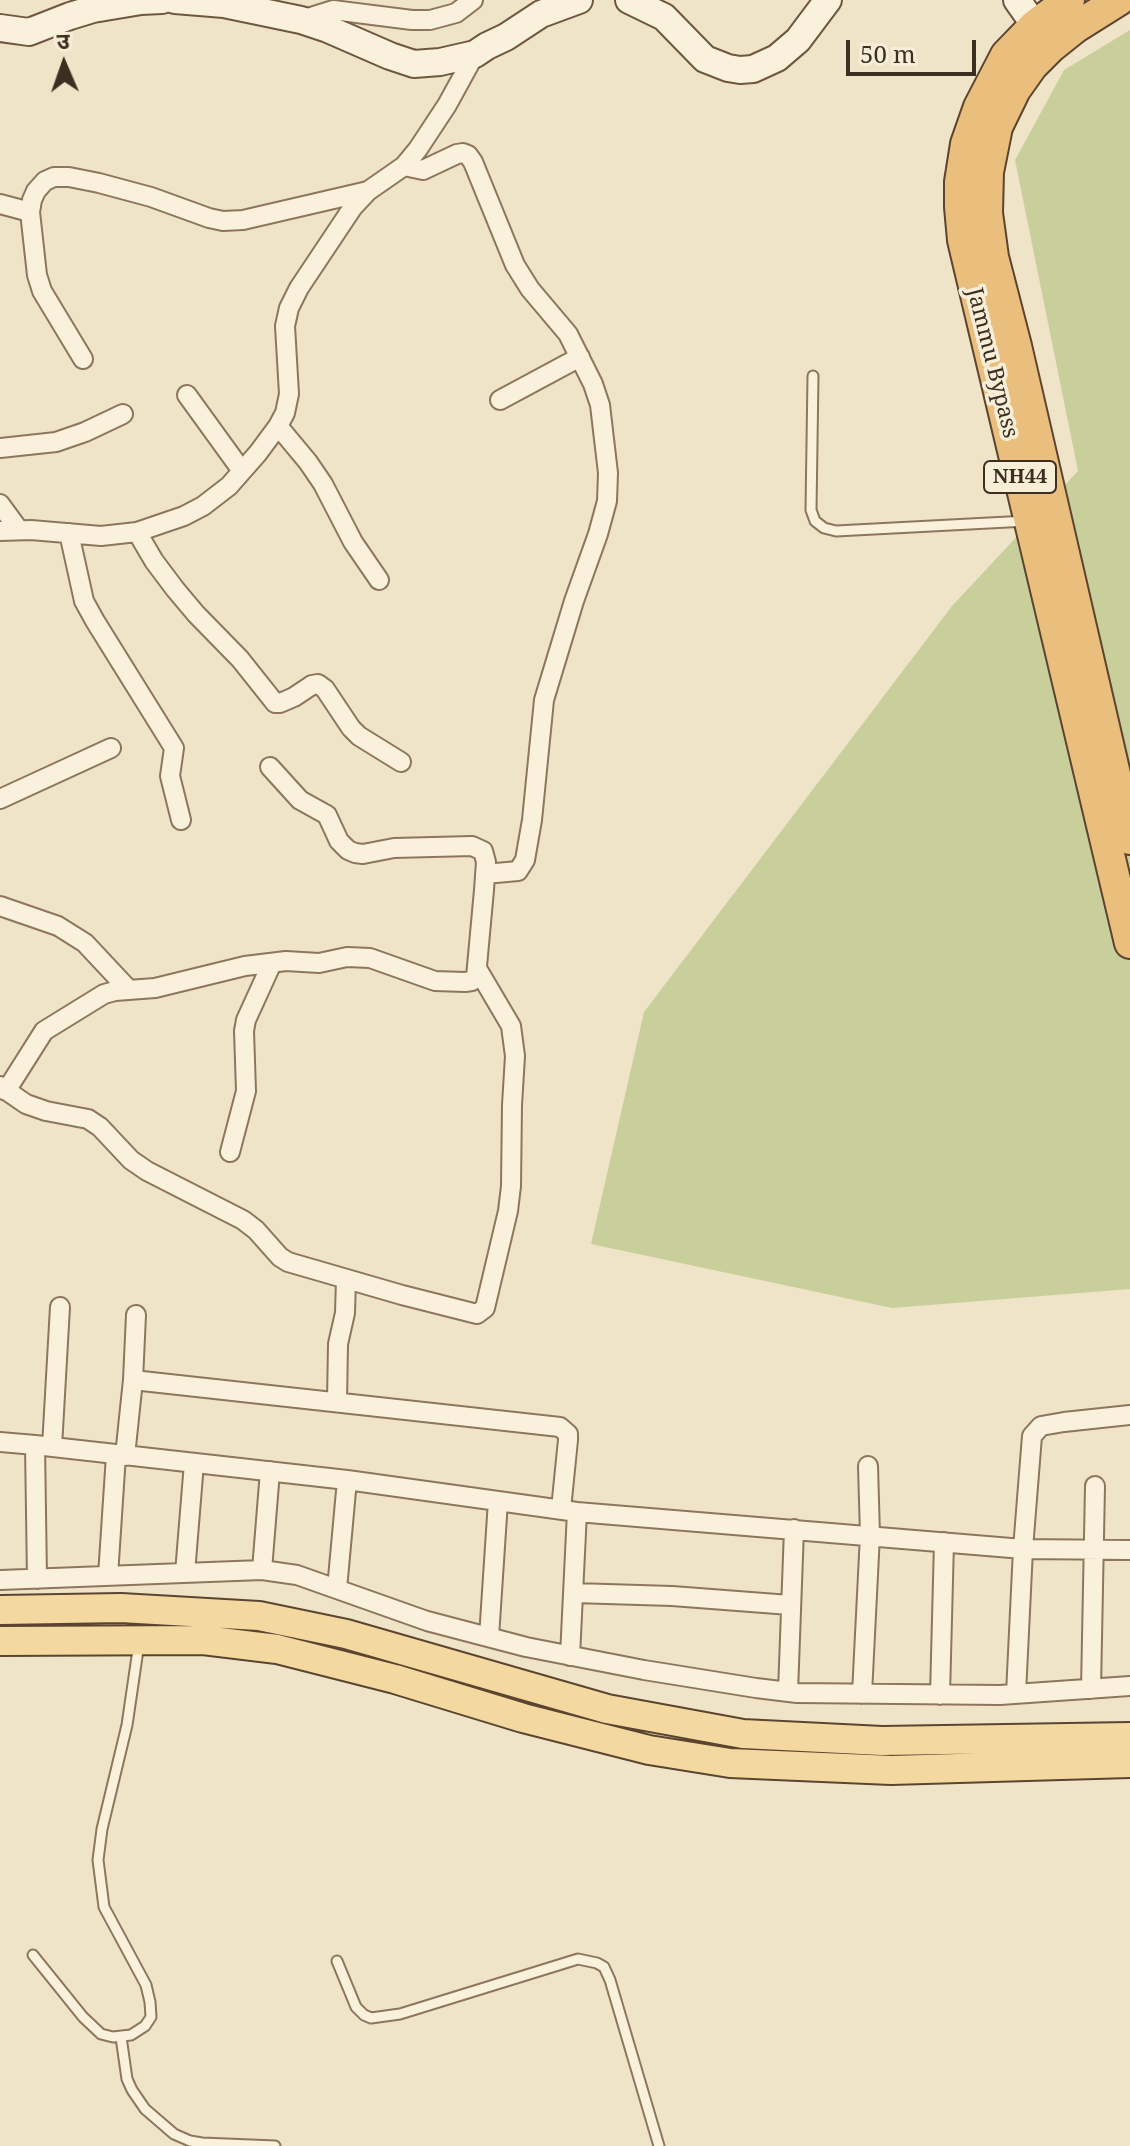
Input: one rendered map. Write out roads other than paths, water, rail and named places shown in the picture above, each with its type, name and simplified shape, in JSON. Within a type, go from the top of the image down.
[{"type":"highway","name":"Jammu Bypass","points":[[1069,0],[1043,36],[1032,66],[1015,90],[997,127],[988,172],[987,213],[993,257],[1130,839]]},
{"type":"highway","name":"Jammu Bypass","points":[[1119,0],[1076,27],[1043,36],[1006,55],[979,107],[966,144],[960,207],[963,240],[1130,943]]},
{"type":"main road","points":[[0,28],[29,32],[93,9],[162,0]]},
{"type":"main road","points":[[175,0],[224,4],[301,20],[414,64],[475,54],[541,14],[579,0]]},
{"type":"main road","points":[[629,0],[664,17],[705,59],[740,70],[767,64],[787,51],[828,0]]},
{"type":"main road","points":[[1017,0],[1043,36]]},
{"type":"main road","points":[[0,1610],[121,1608],[259,1616],[346,1634],[607,1709],[743,1734],[882,1741],[1130,1737]]},
{"type":"main road","points":[[0,1641],[203,1640],[277,1649],[395,1679],[537,1722],[649,1750],[730,1763],[891,1770],[1130,1763]]},
{"type":"street","points":[[301,20],[333,10],[430,20],[456,13],[473,0]]},
{"type":"street","points":[[0,531],[101,536],[137,532],[184,516],[229,486],[285,413],[289,394],[285,326],[289,308],[299,288],[353,207],[368,191],[404,166],[418,149],[475,54]]},
{"type":"street","points":[[404,166],[423,170],[463,153],[473,162],[515,265],[530,289],[568,334],[593,384],[600,405],[608,473],[607,501],[598,534],[544,700],[525,860],[518,871],[485,874]]},
{"type":"street","points":[[83,359],[42,291],[37,275],[30,212],[36,191],[45,181],[54,177],[69,177],[99,183],[223,221],[254,218],[368,191]]},
{"type":"street","points":[[0,204],[30,212]]},
{"type":"street","points":[[500,400],[580,357]]},
{"type":"street","points":[[187,395],[242,471]]},
{"type":"street","points":[[0,448],[56,442],[123,414]]},
{"type":"street","points":[[278,426],[323,484],[353,542],[379,580]]},
{"type":"street","points":[[0,504],[19,530]]},
{"type":"street","points":[[137,532],[175,589],[240,659],[275,703],[318,684],[325,689],[359,736],[401,762]]},
{"type":"street","points":[[69,533],[84,601],[174,748],[170,776],[181,820]]},
{"type":"street","points":[[0,799],[111,748]]},
{"type":"street","points":[[270,767],[300,800],[327,815],[339,841],[348,850],[363,854],[394,848],[472,846],[483,851],[485,874],[478,970],[472,981],[435,981],[361,956],[319,963],[286,961],[245,966],[155,988],[115,991],[104,994],[44,1031],[3,1089],[26,1104],[88,1119],[147,1171],[243,1220],[288,1262],[346,1284],[477,1314],[485,1308],[508,1211],[515,1056],[511,1026],[478,970]]},
{"type":"street","points":[[0,906],[58,926],[85,943],[129,990]]},
{"type":"street","points":[[230,1152],[246,1091],[246,1020],[272,963]]},
{"type":"street","points":[[337,1402],[338,1344],[345,1313],[346,1284]]},
{"type":"street","points":[[37,1579],[44,1446],[60,1307]]},
{"type":"street","points":[[108,1576],[121,1455],[133,1380],[136,1315]]},
{"type":"street","points":[[133,1380],[560,1427],[568,1434],[574,1593],[570,1656]]},
{"type":"street","points":[[1016,1694],[1032,1436],[1041,1426],[1130,1415]]},
{"type":"street","points":[[0,1442],[347,1480],[569,1510],[1023,1549],[1130,1550]]},
{"type":"street","points":[[185,1573],[194,1463]]},
{"type":"street","points":[[862,1694],[870,1535],[868,1466]]},
{"type":"street","points":[[262,1570],[270,1471]]},
{"type":"street","points":[[337,1589],[347,1480]]},
{"type":"street","points":[[1091,1689],[1095,1486]]},
{"type":"street","points":[[489,1637],[498,1501]]},
{"type":"street","points":[[788,1692],[794,1529]]},
{"type":"street","points":[[940,1695],[944,1542]]},
{"type":"street","points":[[0,1580],[262,1570],[297,1575],[427,1621],[526,1647],[644,1670],[788,1692],[1016,1694],[1130,1686]]},
{"type":"street","points":[[574,1593],[672,1596],[790,1605]]},
{"type":"lane","points":[[813,376],[811,510],[815,521],[824,528],[836,531],[1030,521]]},
{"type":"lane","points":[[33,1955],[83,2017],[101,2034],[131,2035],[145,2026],[151,2017],[146,1985],[104,1907],[98,1860],[102,1829],[127,1725],[140,1639]]},
{"type":"lane","points":[[337,1961],[356,2007],[371,2018],[400,2014],[578,1959],[604,1967],[659,2146]]},
{"type":"lane","points":[[121,2037],[127,2079],[132,2090],[145,2109],[174,2134],[202,2143],[275,2146]]}]
